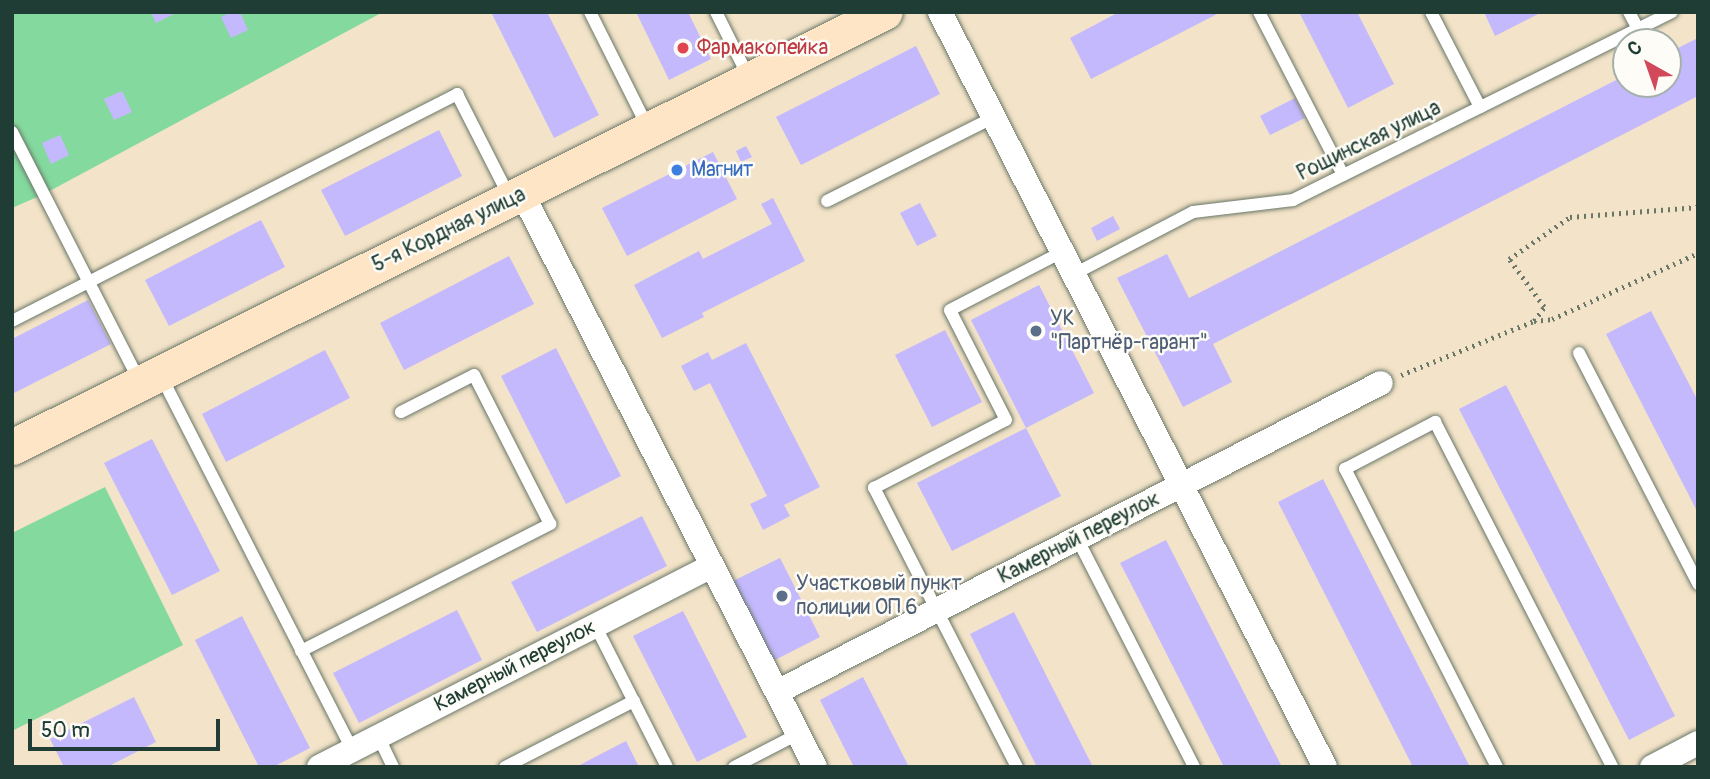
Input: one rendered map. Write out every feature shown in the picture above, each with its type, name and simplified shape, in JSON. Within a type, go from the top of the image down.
[{"type":"main road","name":"5-я Кордная улица","points":[[12,447],[885,12]]},
{"type":"street","points":[[940,12],[1325,767]]},
{"type":"street","points":[[516,196],[815,767]]},
{"type":"street","name":"Камерный переулок","points":[[777,692],[1381,383]]},
{"type":"street","name":"Камерный переулок","points":[[319,767],[712,566]]},
{"type":"street","points":[[1652,767],[1698,743]]},
{"type":"lane","points":[[590,12],[649,130]]},
{"type":"lane","points":[[716,12],[750,80]]},
{"type":"lane","points":[[1259,12],[1343,175]]},
{"type":"lane","points":[[1431,12],[1480,107]]},
{"type":"lane","points":[[1629,12],[1637,28]]},
{"type":"lane","name":"Рощинская улица","points":[[1640,28],[1672,12]]},
{"type":"lane","name":"Рощинская улица","points":[[937,610],[874,488],[1006,420],[950,310],[1193,212],[1293,200],[1612,42]]},
{"type":"lane","points":[[12,321],[457,94],[516,196]]},
{"type":"lane","points":[[827,201],[993,117]]},
{"type":"lane","points":[[12,132],[89,282],[150,378],[301,651],[352,750]]},
{"type":"lane","points":[[1579,352],[1698,584]]},
{"type":"lane","points":[[301,651],[550,524],[474,375],[401,412]]},
{"type":"lane","points":[[1497,767],[1345,468],[1435,422],[1612,767]]},
{"type":"lane","points":[[1077,538],[1194,767]]},
{"type":"lane","points":[[937,610],[1017,767]]},
{"type":"lane","points":[[595,625],[667,767]]},
{"type":"lane","points":[[505,767],[634,701]]},
{"type":"lane","points":[[738,766],[798,734]]},
{"type":"lane","points":[[378,736],[393,767]]},
{"type":"path","points":[[1534,321],[1544,307],[1509,259],[1570,218],[1698,207]]},
{"type":"path","points":[[1381,383],[1534,321],[1552,319],[1698,253]]},
{"type":"green space","points":[[12,12],[383,12],[44,194],[12,208]]},
{"type":"green space","points":[[105,487],[183,645],[12,731],[12,533]]},
{"type":"building","points":[[151,12],[173,12],[174,14],[156,23]]},
{"type":"building","points":[[240,12],[248,30],[231,38],[221,17]]},
{"type":"building","points":[[491,12],[547,12],[599,115],[554,138]]},
{"type":"building","points":[[636,12],[688,12],[711,59],[669,80]]},
{"type":"building","points":[[1119,12],[1221,12],[1091,79],[1070,38]]},
{"type":"building","points":[[1299,12],[1357,12],[1394,84],[1348,108]]},
{"type":"building","points":[[1484,12],[1542,12],[1495,36]]},
{"type":"building","points":[[1698,38],[1698,96],[1213,344],[1232,382],[1183,407],[1117,278],[1167,254],[1189,298],[1612,82],[1612,98],[1682,98],[1682,46]]},
{"type":"building","points":[[916,46],[940,94],[801,165],[776,117]]},
{"type":"building","points":[[122,91],[132,112],[114,120],[104,99]]},
{"type":"building","points":[[1295,98],[1305,118],[1270,135],[1260,116]]},
{"type":"building","points":[[439,130],[462,176],[345,236],[321,190]]},
{"type":"building","points":[[60,135],[69,155],[51,164],[42,143]]},
{"type":"building","points":[[746,146],[752,157],[741,162],[736,151]]},
{"type":"building","points":[[713,152],[737,199],[627,256],[602,208]]},
{"type":"building","points":[[773,198],[805,261],[702,313],[704,317],[662,338],[634,285],[699,251],[703,259],[772,224],[761,204]]},
{"type":"building","points":[[920,203],[937,236],[917,246],[900,213]]},
{"type":"building","points":[[1113,216],[1120,229],[1097,241],[1091,228]]},
{"type":"building","points":[[261,220],[285,267],[169,326],[145,280]]},
{"type":"building","points":[[509,256],[534,304],[404,370],[380,323]]},
{"type":"building","points":[[1039,285],[1094,393],[1026,428],[971,320]]},
{"type":"building","points":[[88,300],[111,344],[12,394],[12,339]]},
{"type":"building","points":[[1651,311],[1698,401],[1698,513],[1606,334]]},
{"type":"building","points":[[945,330],[982,402],[932,427],[895,355]]},
{"type":"building","points":[[746,343],[820,487],[784,505],[790,516],[763,530],[750,504],[767,496],[710,383],[694,391],[681,366],[708,352],[712,360]]},
{"type":"building","points":[[556,348],[621,476],[566,504],[501,376]]},
{"type":"building","points":[[325,350],[350,398],[226,462],[202,414]]},
{"type":"building","points":[[1506,385],[1675,716],[1629,740],[1459,409]]},
{"type":"building","points":[[1026,428],[1061,496],[952,551],[917,483]]},
{"type":"building","points":[[152,439],[220,571],[172,595],[104,463]]},
{"type":"building","points":[[1323,479],[1470,767],[1413,767],[1278,502]]},
{"type":"building","points":[[642,516],[667,566],[537,632],[511,582]]},
{"type":"building","points":[[1166,540],[1282,767],[1224,767],[1120,563]]},
{"type":"building","points":[[780,558],[820,637],[773,661],[733,581]]},
{"type":"building","points":[[457,610],[482,660],[359,723],[333,673]]},
{"type":"building","points":[[683,611],[747,737],[697,762],[633,636]]},
{"type":"building","points":[[1014,612],[1093,767],[1037,767],[970,634]]},
{"type":"building","points":[[242,616],[310,748],[273,767],[259,767],[195,640]]},
{"type":"building","points":[[863,677],[909,767],[854,767],[820,700]]},
{"type":"building","points":[[134,697],[156,742],[107,767],[64,767],[50,739]]},
{"type":"building","points":[[626,741],[639,767],[576,767],[595,757]]},
{"type":"place","name":"Фармакопейка","points":[[683,48]]},
{"type":"place","name":"Магнит","points":[[677,170]]},
{"type":"place","name":"УК \"Партнёр-гарант\"","points":[[1036,331]]},
{"type":"place","name":"Участковый пункт полиции ОП 6","points":[[782,596]]}]
